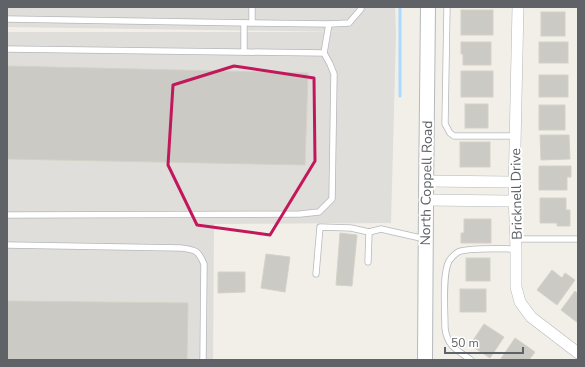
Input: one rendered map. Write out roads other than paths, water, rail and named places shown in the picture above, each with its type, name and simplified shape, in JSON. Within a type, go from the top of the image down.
[{"type":"street","name":"North Coppell Road","points":[[425,360],[428,7]]},
{"type":"street","name":"Bricknell Drive","points":[[518,7],[514,182],[516,288],[520,302],[531,317],[578,353]]},
{"type":"street","points":[[426,181],[514,182]]},
{"type":"street","points":[[426,200],[515,201]]},
{"type":"lane","points":[[252,7],[252,24]]},
{"type":"lane","points":[[7,20],[330,24],[349,23],[361,7]]},
{"type":"lane","points":[[447,7],[445,124],[454,136],[515,136]]},
{"type":"lane","points":[[244,23],[244,52]]},
{"type":"lane","points":[[7,215],[300,214],[319,212],[332,199],[334,74],[324,53],[330,24]]},
{"type":"lane","points":[[7,49],[324,53]]},
{"type":"lane","points":[[316,274],[320,227],[351,228],[369,232],[380,229],[425,239]]},
{"type":"lane","points":[[368,262],[369,232]]},
{"type":"lane","points":[[471,360],[455,349],[446,336],[445,277],[446,268],[450,259],[458,252],[468,249],[578,239]]},
{"type":"lane","points":[[7,245],[192,249],[200,254],[204,264],[203,360]]},
{"type":"waterway","points":[[400,7],[400,96]]}]
